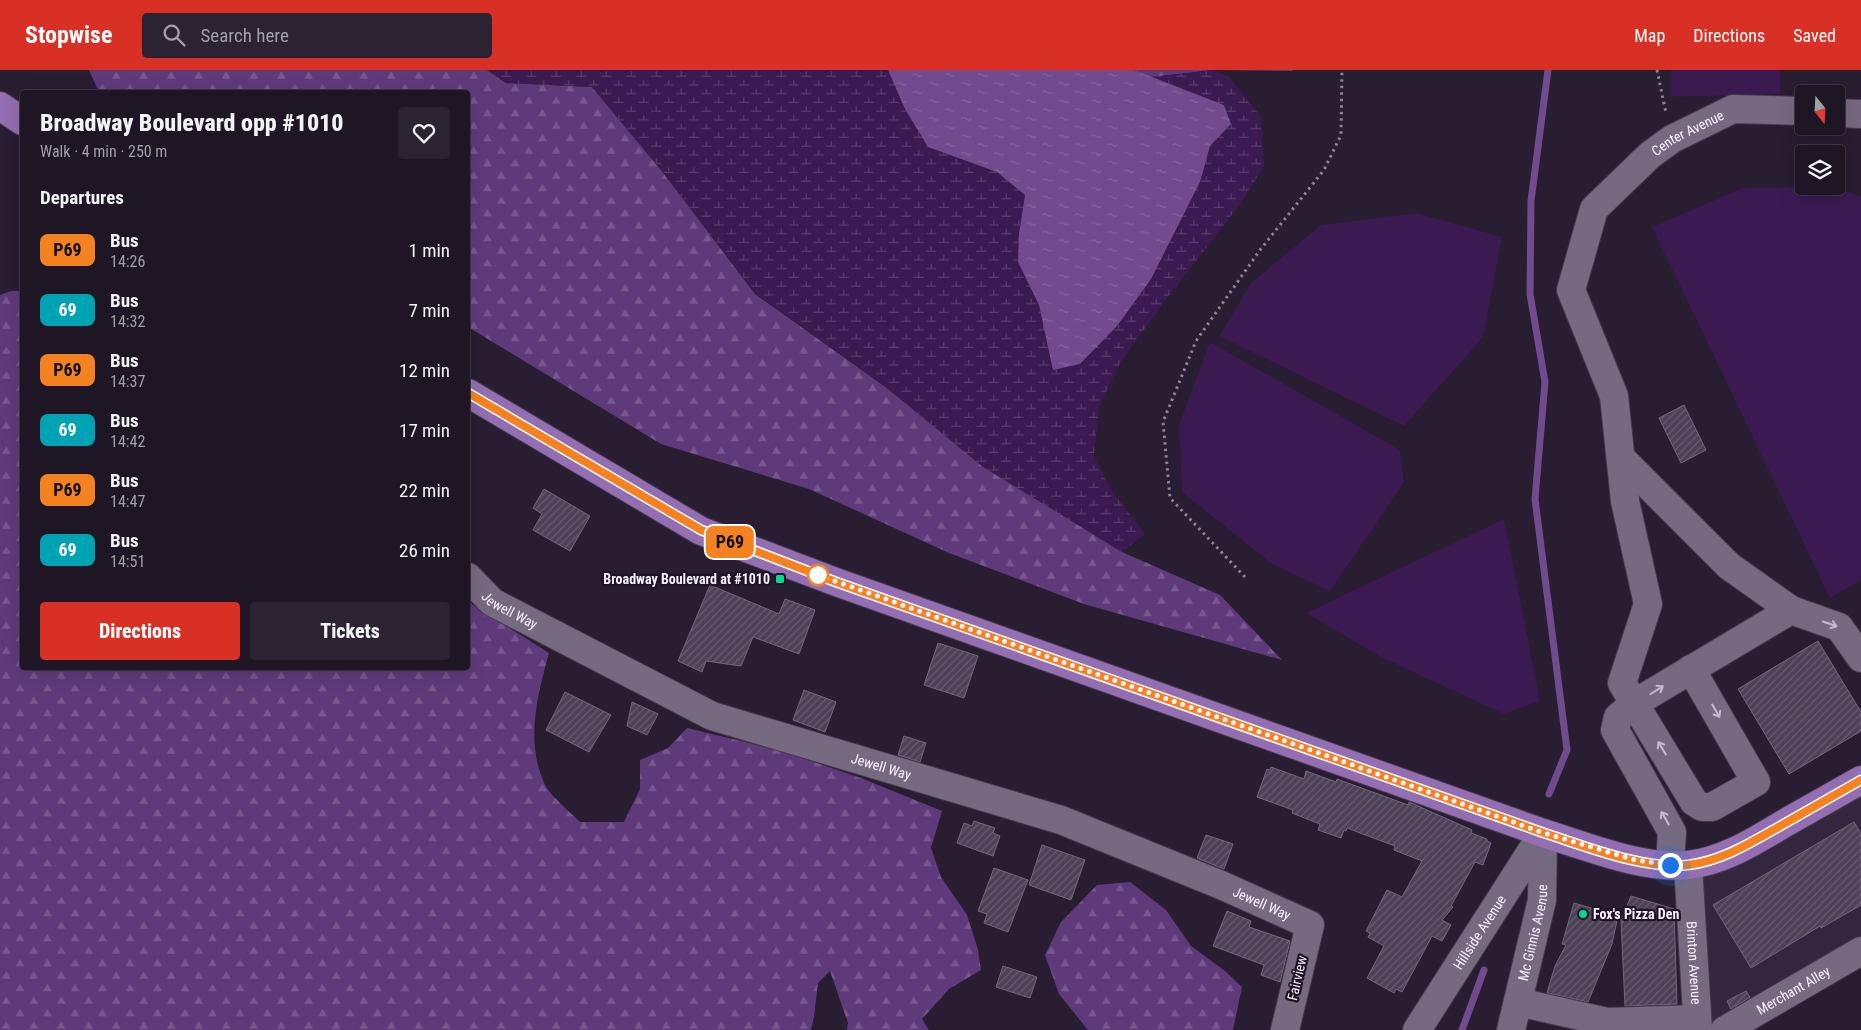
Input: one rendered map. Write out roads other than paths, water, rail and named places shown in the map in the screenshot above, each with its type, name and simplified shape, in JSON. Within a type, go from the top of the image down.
[{"type":"main road","points":[[470,394],[701,530],[836,582],[1544,833],[1635,860],[1679,865],[1720,858],[1747,846],[1859,786]]},
{"type":"street","name":"Center Avenue","points":[[1621,458],[1614,396],[1571,290],[1594,209],[1650,155],[1672,139],[1733,109],[1795,112]]},
{"type":"street","points":[[1845,113],[1861,114]]},
{"type":"street","points":[[1621,458],[1729,566],[1791,610],[1839,627],[1861,658]]},
{"type":"street","points":[[1621,458],[1625,501],[1648,604],[1622,684],[1694,802],[1702,807],[1712,807],[1756,782],[1691,669]]},
{"type":"street","name":"Jewell Way","points":[[470,580],[492,602],[712,716],[1061,820],[1221,885],[1310,925]]},
{"type":"street","name":"Brinton Avenue","points":[[1698,1025],[1679,865],[1672,832],[1615,730],[1618,717],[1635,704],[1791,610]]},
{"type":"street","name":"Mc Ginnis Avenue","points":[[1511,1030],[1542,900],[1544,833]]},
{"type":"street","name":"Hillside Avenue","points":[[1417,1030],[1544,833]]},
{"type":"street","name":"Fairview","points":[[1285,1030],[1310,925]]},
{"type":"street","name":"Merchant Alley","points":[[1725,1030],[1861,951]]},
{"type":"street","points":[[1518,1002],[1606,1026],[1698,1025]]},
{"type":"water","points":[[888,70],[1134,70],[1224,105],[1231,124],[1210,146],[1200,182],[1151,279],[1117,326],[1080,364],[1053,370],[1039,305],[1018,262],[1019,234],[1025,195],[997,172],[928,147],[905,109]]},
{"type":"waterway","points":[[1548,70],[1531,201],[1530,294],[1545,382],[1535,499],[1567,750],[1549,794]]},
{"type":"waterway","points":[[1462,1030],[1484,970]]},
{"type":"place","name":"Broadway Boulevard at #1010","points":[[780,579]]},
{"type":"place","name":"Fox's Pizza Den","points":[[1583,914]]}]
